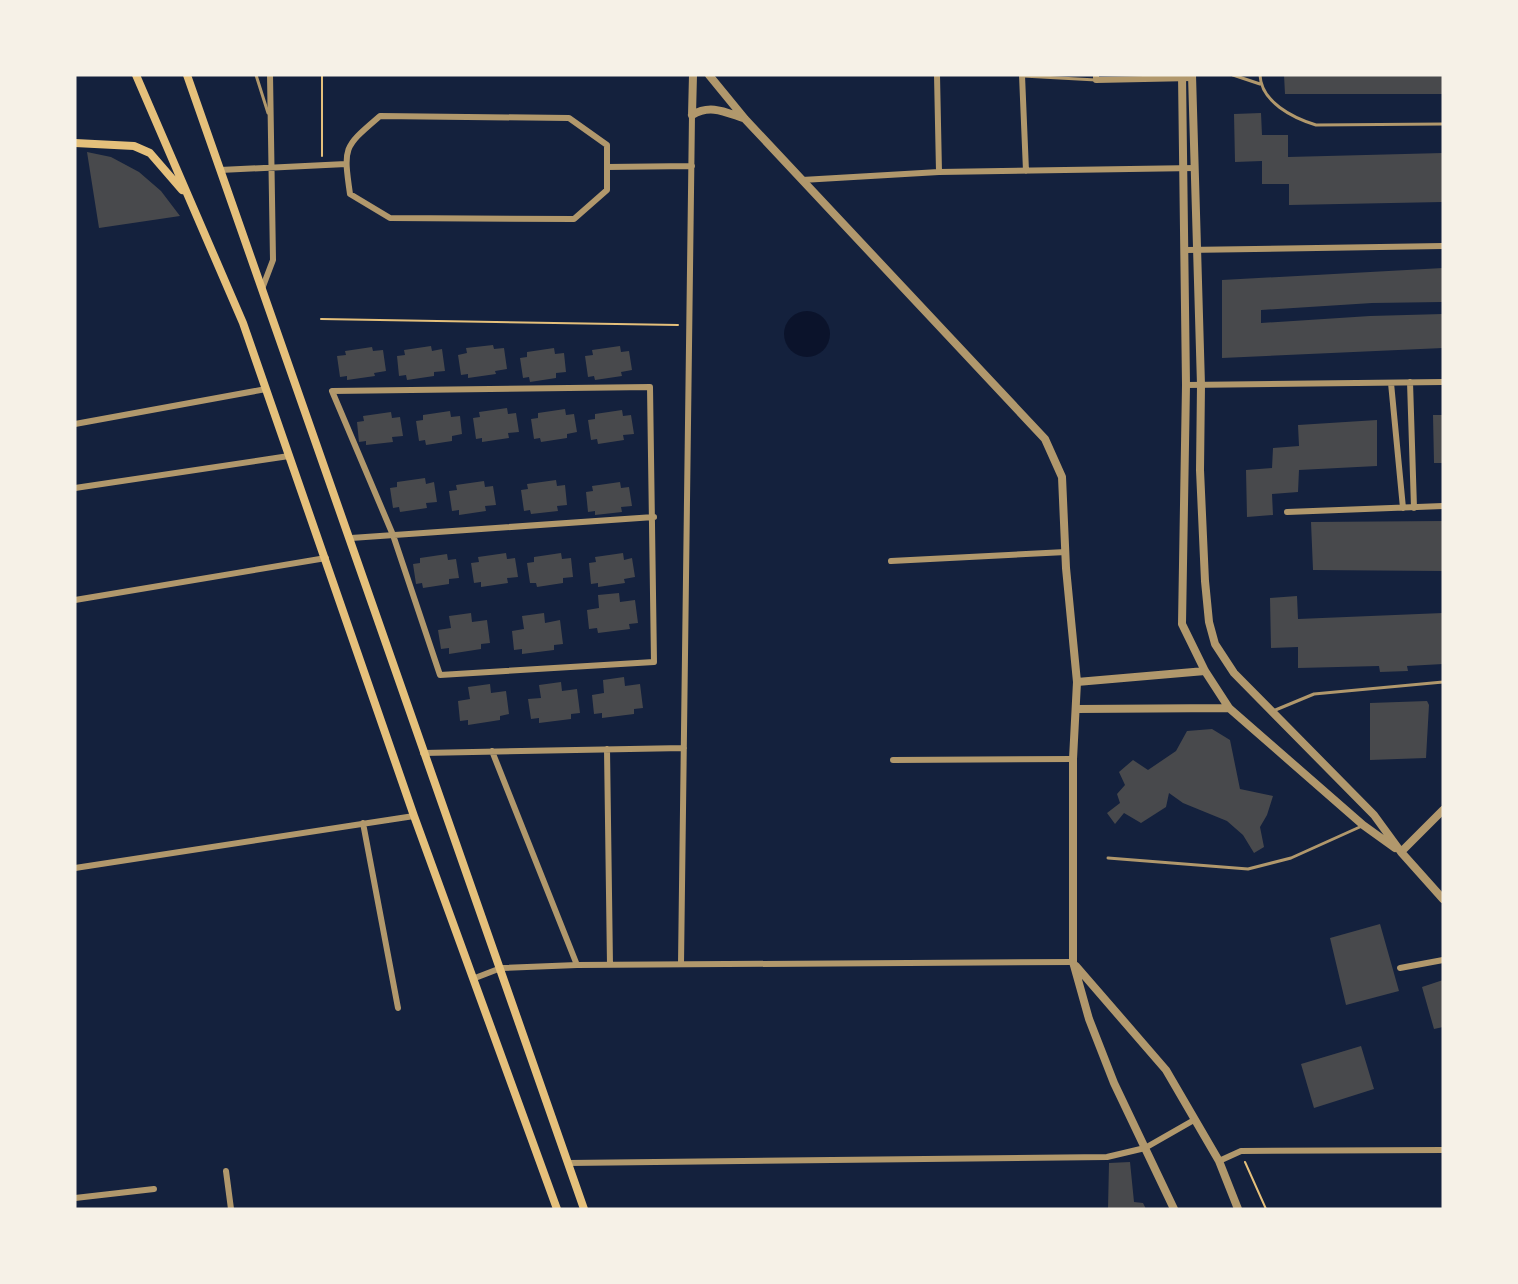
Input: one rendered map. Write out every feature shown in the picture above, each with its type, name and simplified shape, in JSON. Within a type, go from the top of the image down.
[{"type":"main road","points":[[136,75],[243,323],[414,816],[475,978],[557,1209]]},
{"type":"main road","points":[[187,75],[351,538],[423,753],[501,968],[584,1209]]},
{"type":"main road","points":[[75,143],[134,146],[150,153],[187,196]]},
{"type":"street","points":[[262,289],[273,260],[270,75]]},
{"type":"street","points":[[681,964],[693,75]]},
{"type":"street","points":[[709,75],[745,119],[1045,439],[1062,477],[1077,682],[1072,759],[1073,962],[1089,1019],[1114,1083],[1174,1209]]},
{"type":"street","points":[[937,75],[939,172]]},
{"type":"street","points":[[1022,76],[1026,171]]},
{"type":"street","points":[[1096,77],[1192,76],[1201,385],[1200,470],[1209,622],[1215,644],[1234,673],[1374,815],[1401,852],[1443,899]]},
{"type":"street","points":[[1182,77],[1186,250],[1182,624],[1205,670],[1229,708],[1364,825],[1401,852]]},
{"type":"street","points":[[692,115],[703,108],[716,109],[745,119]]},
{"type":"street","points":[[380,117],[569,118],[607,145],[607,167],[607,190],[574,219],[390,218],[350,194],[346,164],[350,142],[380,117]]},
{"type":"street","points":[[220,170],[346,164]]},
{"type":"street","points":[[607,167],[692,166]]},
{"type":"street","points":[[802,180],[939,172],[1195,168]]},
{"type":"street","points":[[1186,250],[1443,246]]},
{"type":"street","points":[[1410,382],[1414,508]]},
{"type":"street","points":[[1186,385],[1443,382]]},
{"type":"street","points":[[1391,383],[1403,508]]},
{"type":"street","points":[[650,387],[654,517],[654,662],[440,675],[393,535],[332,391],[650,387]]},
{"type":"street","points":[[75,424],[266,389]]},
{"type":"street","points":[[75,488],[290,456]]},
{"type":"street","points":[[1287,512],[1443,506]]},
{"type":"street","points":[[351,538],[654,517]]},
{"type":"street","points":[[891,561],[1066,552]]},
{"type":"street","points":[[75,600],[326,558]]},
{"type":"street","points":[[1077,682],[1205,670]]},
{"type":"street","points":[[1077,709],[1229,708]]},
{"type":"street","points":[[423,753],[684,748]]},
{"type":"street","points":[[607,749],[610,965]]},
{"type":"street","points":[[492,751],[577,965]]},
{"type":"street","points":[[893,760],[1072,759]]},
{"type":"street","points":[[1401,852],[1443,810]]},
{"type":"street","points":[[75,868],[414,816]]},
{"type":"street","points":[[363,823],[398,1008]]},
{"type":"street","points":[[1433,890],[1443,887]]},
{"type":"street","points":[[1400,968],[1443,960]]},
{"type":"street","points":[[475,978],[501,968],[577,965],[1073,962]]},
{"type":"street","points":[[1073,962],[1096,993],[1166,1070],[1219,1161],[1238,1209]]},
{"type":"street","points":[[568,1163],[1107,1157],[1145,1148],[1194,1120]]},
{"type":"street","points":[[1219,1161],[1241,1151],[1443,1150]]},
{"type":"street","points":[[226,1171],[231,1209]]},
{"type":"street","points":[[75,1198],[154,1189]]},
{"type":"lane","points":[[255,75],[269,116]]},
{"type":"lane","points":[[1233,75],[1260,84]]},
{"type":"lane","points":[[1260,75],[1260,84],[1268,97],[1301,120],[1316,125],[1443,124]]},
{"type":"lane","points":[[1022,76],[1096,77]]},
{"type":"lane","points":[[1273,711],[1314,694],[1443,682]]},
{"type":"lane","points":[[1108,858],[1248,869],[1291,858],[1364,825]]},
{"type":"path","points":[[322,75],[322,166]]},
{"type":"path","points":[[321,320],[689,325]]},
{"type":"path","points":[[1241,1151],[1266,1209]]},
{"type":"water","points":[[807,311],[816,312],[824,317],[829,325],[829,343],[824,351],[816,356],[807,357],[798,356],[790,351],[785,343],[784,334],[785,325],[790,317],[798,312]]},
{"type":"building","points":[[1284,75],[1443,75],[1443,94],[1285,94]]},
{"type":"building","points":[[1261,113],[1262,135],[1288,135],[1288,157],[1443,153],[1443,202],[1289,205],[1289,184],[1262,184],[1262,161],[1235,162],[1234,114]]},
{"type":"building","points":[[87,152],[111,157],[139,172],[161,191],[180,216],[99,228]]},
{"type":"building","points":[[1443,268],[1443,302],[1372,303],[1261,310],[1261,323],[1443,314],[1443,348],[1222,358],[1222,280]]},
{"type":"building","points":[[493,345],[494,349],[504,348],[507,369],[495,371],[496,374],[468,378],[468,374],[461,375],[458,355],[467,353],[466,348]]},
{"type":"building","points":[[431,346],[432,351],[442,349],[445,371],[434,372],[434,376],[407,380],[406,375],[399,376],[397,356],[405,355],[404,350]]},
{"type":"building","points":[[620,346],[621,352],[629,351],[632,370],[621,372],[622,376],[595,380],[594,376],[588,377],[585,356],[593,355],[592,350]]},
{"type":"building","points":[[372,347],[373,351],[383,350],[386,371],[374,373],[375,376],[347,380],[347,376],[340,377],[337,356],[346,355],[345,351]]},
{"type":"building","points":[[554,348],[555,354],[564,353],[566,372],[556,373],[556,378],[530,382],[529,377],[523,378],[520,358],[527,357],[527,352]]},
{"type":"building","points":[[507,408],[508,414],[516,413],[519,432],[508,433],[509,438],[482,442],[482,438],[476,439],[473,418],[480,417],[479,412]]},
{"type":"building","points":[[565,409],[566,415],[574,414],[577,432],[567,434],[567,438],[541,442],[540,438],[534,439],[531,419],[538,418],[538,413]]},
{"type":"building","points":[[622,410],[623,416],[631,415],[634,434],[623,435],[624,440],[598,444],[597,439],[591,440],[588,420],[595,419],[595,414]]},
{"type":"building","points":[[450,411],[451,417],[460,416],[462,434],[452,436],[452,441],[426,445],[425,440],[419,441],[416,421],[423,420],[423,415]]},
{"type":"building","points":[[391,412],[392,418],[400,417],[403,436],[392,437],[393,442],[366,445],[366,441],[359,442],[357,422],[364,421],[363,416]]},
{"type":"building","points":[[1433,415],[1443,415],[1443,463],[1434,463]]},
{"type":"building","points":[[1377,420],[1377,466],[1299,470],[1298,492],[1272,494],[1273,515],[1247,517],[1246,470],[1272,468],[1273,448],[1299,446],[1298,425]]},
{"type":"building","points":[[425,478],[426,484],[434,482],[437,502],[426,503],[427,508],[400,512],[399,507],[393,508],[390,488],[397,487],[397,482]]},
{"type":"building","points":[[556,480],[557,486],[565,485],[567,505],[557,506],[558,511],[531,514],[530,510],[524,511],[521,490],[528,489],[527,484]]},
{"type":"building","points":[[484,481],[485,487],[493,486],[496,505],[485,506],[486,511],[459,515],[459,510],[452,511],[449,491],[457,490],[456,485]]},
{"type":"building","points":[[620,482],[621,488],[629,487],[632,506],[621,507],[622,512],[595,515],[595,511],[588,512],[586,492],[593,491],[592,486]]},
{"type":"building","points":[[1443,521],[1443,571],[1313,570],[1311,522]]},
{"type":"building","points":[[506,553],[507,559],[515,558],[518,577],[507,578],[508,583],[481,587],[481,582],[474,583],[471,563],[479,562],[478,557]]},
{"type":"building","points":[[561,553],[562,559],[571,558],[573,577],[563,578],[563,583],[537,587],[536,583],[530,583],[527,563],[534,562],[534,557]]},
{"type":"building","points":[[623,553],[624,560],[632,558],[635,577],[624,579],[625,583],[598,587],[598,583],[591,584],[589,563],[596,562],[595,557]]},
{"type":"building","points":[[447,554],[448,560],[456,559],[459,578],[449,579],[449,584],[423,588],[422,583],[416,584],[413,564],[420,563],[420,558]]},
{"type":"building","points":[[619,593],[620,602],[635,600],[638,623],[629,624],[630,629],[598,633],[597,628],[589,629],[587,610],[599,608],[598,595]]},
{"type":"building","points":[[1297,596],[1298,619],[1443,613],[1443,664],[1407,666],[1408,671],[1380,672],[1379,666],[1298,668],[1298,647],[1271,648],[1270,598]]},
{"type":"building","points":[[471,613],[472,622],[487,620],[490,643],[481,644],[481,649],[449,654],[449,648],[441,649],[438,630],[451,628],[449,616]]},
{"type":"building","points":[[544,613],[545,623],[560,620],[563,644],[554,645],[554,650],[522,654],[522,649],[514,650],[512,631],[524,629],[522,616]]},
{"type":"building","points":[[624,677],[625,686],[640,684],[643,708],[634,709],[634,714],[602,718],[602,713],[594,714],[592,695],[604,693],[603,680]]},
{"type":"building","points":[[561,682],[562,691],[577,689],[580,713],[571,714],[571,719],[539,723],[539,718],[531,719],[528,699],[541,698],[539,685]]},
{"type":"building","points":[[490,684],[491,693],[506,691],[509,714],[500,716],[500,720],[468,725],[468,720],[460,721],[458,701],[470,699],[468,687]]},
{"type":"building","points":[[1427,701],[1429,705],[1426,758],[1370,760],[1370,703]]},
{"type":"building","points":[[1212,729],[1230,740],[1240,789],[1273,796],[1267,815],[1260,827],[1264,847],[1254,853],[1243,835],[1227,821],[1183,803],[1169,793],[1166,807],[1141,823],[1124,813],[1115,824],[1107,813],[1120,803],[1117,794],[1125,785],[1119,772],[1133,760],[1148,770],[1176,751],[1187,731]]},
{"type":"building","points":[[1380,924],[1399,991],[1346,1005],[1330,938]]},
{"type":"building","points":[[1443,980],[1443,1027],[1434,1029],[1422,987]]},
{"type":"building","points":[[1361,1046],[1374,1089],[1314,1108],[1301,1064]]},
{"type":"building","points":[[1130,1162],[1134,1202],[1143,1203],[1146,1209],[1108,1209],[1109,1163]]}]
